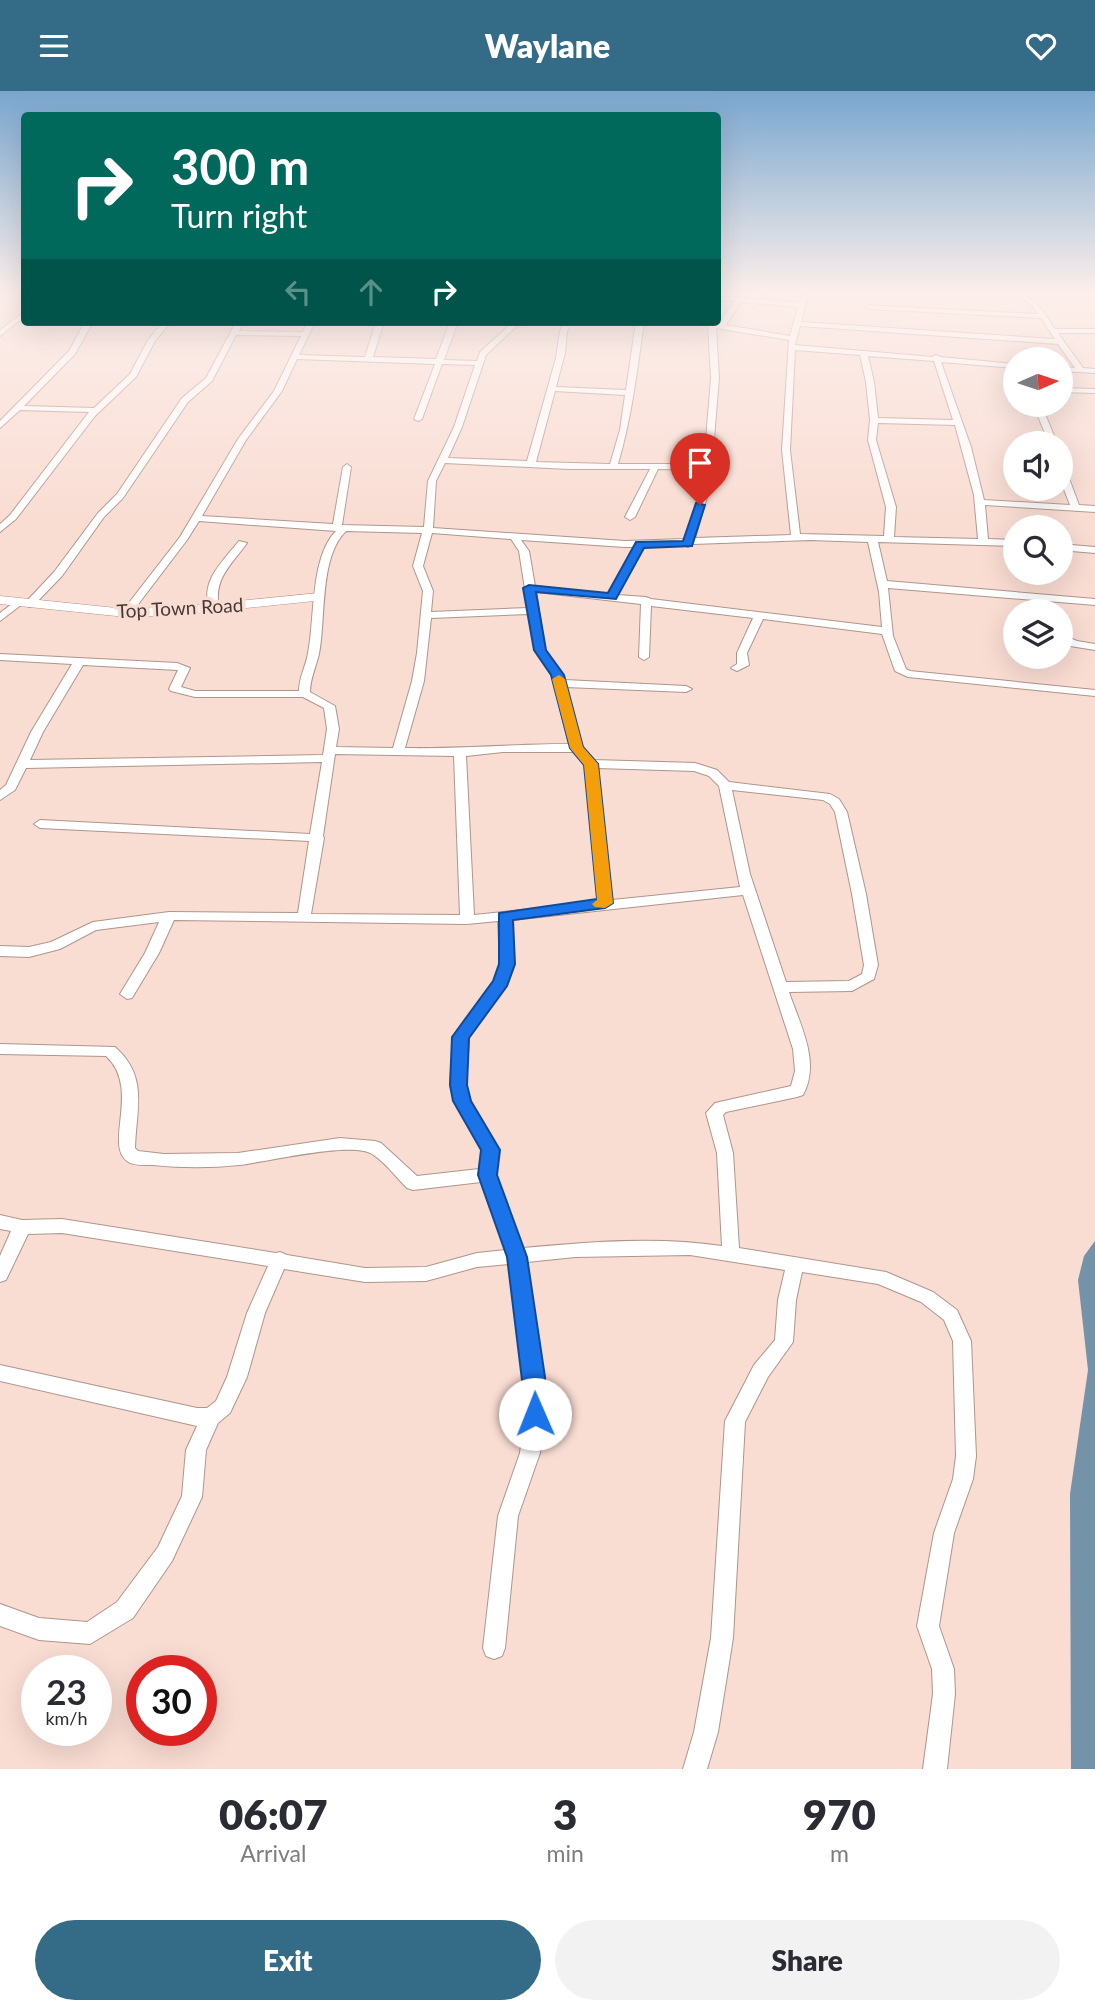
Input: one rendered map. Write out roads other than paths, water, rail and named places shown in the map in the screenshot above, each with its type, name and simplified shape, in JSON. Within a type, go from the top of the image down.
[{"type":"street","points":[[0,426],[20,408],[50,372]]},
{"type":"street","points":[[0,529],[13,517],[42,475],[96,410],[134,372]]},
{"type":"street","points":[[0,618],[58,575],[102,515],[120,496],[185,400],[209,379],[212,372]]},
{"type":"street","points":[[126,613],[197,518],[242,439],[278,391],[286,372]]},
{"type":"street","points":[[418,419],[436,372]]},
{"type":"street","points":[[397,752],[418,681],[428,584],[418,566],[428,530],[432,481],[458,426],[476,372]]},
{"type":"street","points":[[531,464],[546,400],[553,389],[557,372]]},
{"type":"street","points":[[613,467],[634,372]]},
{"type":"street","points":[[688,544],[706,487],[715,372]]},
{"type":"street","points":[[790,372],[786,450],[796,537]]},
{"type":"street","points":[[868,372],[874,420],[872,440],[891,507],[889,538]]},
{"type":"street","points":[[941,372],[979,502],[983,540]]},
{"type":"street","points":[[553,389],[631,393]]},
{"type":"street","points":[[1073,390],[1095,391]]},
{"type":"street","points":[[20,408],[96,410]]},
{"type":"street","points":[[874,420],[958,423]]},
{"type":"street","points":[[441,460],[613,467],[708,467]]},
{"type":"street","points":[[305,694],[304,684],[314,649],[318,597],[331,543],[340,528],[347,467]]},
{"type":"street","points":[[630,517],[655,467]]},
{"type":"street","points":[[1073,501],[1075,507]]},
{"type":"street","points":[[979,502],[1095,509]]},
{"type":"street","points":[[197,518],[640,544],[688,544],[796,537],[1003,542]]},
{"type":"street","points":[[515,537],[524,551],[540,650],[550,661],[560,684],[576,748],[591,764],[605,903]]},
{"type":"street","points":[[872,538],[888,631],[897,665],[908,674],[1095,693]]},
{"type":"street","points":[[214,607],[211,600],[216,574],[243,543]]},
{"type":"street","points":[[611,597],[640,544]]},
{"type":"street","points":[[1073,548],[1095,550]]},
{"type":"street","points":[[882,584],[1095,602]]},
{"type":"street","points":[[529,588],[888,631]]},
{"type":"street","name":"Top Town Road","points":[[0,600],[126,613],[318,597]]},
{"type":"street","points":[[645,657],[646,600]]},
{"type":"street","points":[[426,615],[534,611]]},
{"type":"street","points":[[737,669],[743,665],[742,653],[760,615]]},
{"type":"street","points":[[1073,641],[1095,647]]},
{"type":"street","points":[[0,657],[184,668],[175,689],[181,692],[305,694],[329,706],[333,729],[304,917]]},
{"type":"street","points":[[0,796],[11,787],[37,732],[79,663]]},
{"type":"street","points":[[560,684],[686,689]]},
{"type":"street","points":[[24,764],[397,752],[460,753],[503,748],[576,748]]},
{"type":"street","points":[[460,753],[467,920]]},
{"type":"street","points":[[591,764],[695,767],[713,773],[725,785],[748,890],[801,1049],[802,1083],[797,1091],[721,1107],[714,1113],[725,1153],[731,1255]]},
{"type":"street","points":[[725,785],[826,797],[835,802],[841,813],[859,894],[871,965],[869,976],[852,986],[780,987]]},
{"type":"street","points":[[40,824],[318,838]]},
{"type":"street","points":[[0,951],[29,952],[55,946],[93,926],[169,916],[467,920],[605,903],[748,890]]},
{"type":"street","points":[[127,994],[152,953],[169,916]]},
{"type":"street","points":[[494,1649],[508,1516],[530,1453],[535,1414],[534,1377],[517,1257],[487,1175],[490,1150],[460,1093],[460,1053],[461,1037],[501,982],[507,964],[505,916]]},
{"type":"street","points":[[0,1049],[110,1051],[121,1059],[132,1084],[127,1149],[133,1157],[164,1160],[238,1160],[340,1143],[375,1147],[413,1183],[487,1175]]},
{"type":"street","points":[[0,1222],[22,1227],[62,1226],[280,1259],[365,1275],[426,1274],[477,1260],[646,1247],[690,1248],[899,1282],[927,1297],[951,1315],[959,1328],[962,1341],[967,1456],[963,1479],[944,1533],[928,1626],[943,1669],[944,1694],[935,1769]]},
{"type":"street","points":[[0,1275],[22,1227]]},
{"type":"street","points":[[0,1615],[39,1629],[90,1633],[125,1610],[165,1554],[192,1497],[196,1450],[211,1417],[223,1407],[237,1377],[256,1313],[280,1259]]},
{"type":"street","points":[[695,1769],[706,1732],[722,1638],[736,1420],[761,1371],[783,1342],[787,1300],[795,1264]]},
{"type":"street","points":[[0,1373],[197,1417],[211,1417]]},
{"type":"water","points":[[1095,1241],[1095,1769],[1071,1769],[1070,1494],[1088,1370],[1078,1280],[1084,1256]]}]
